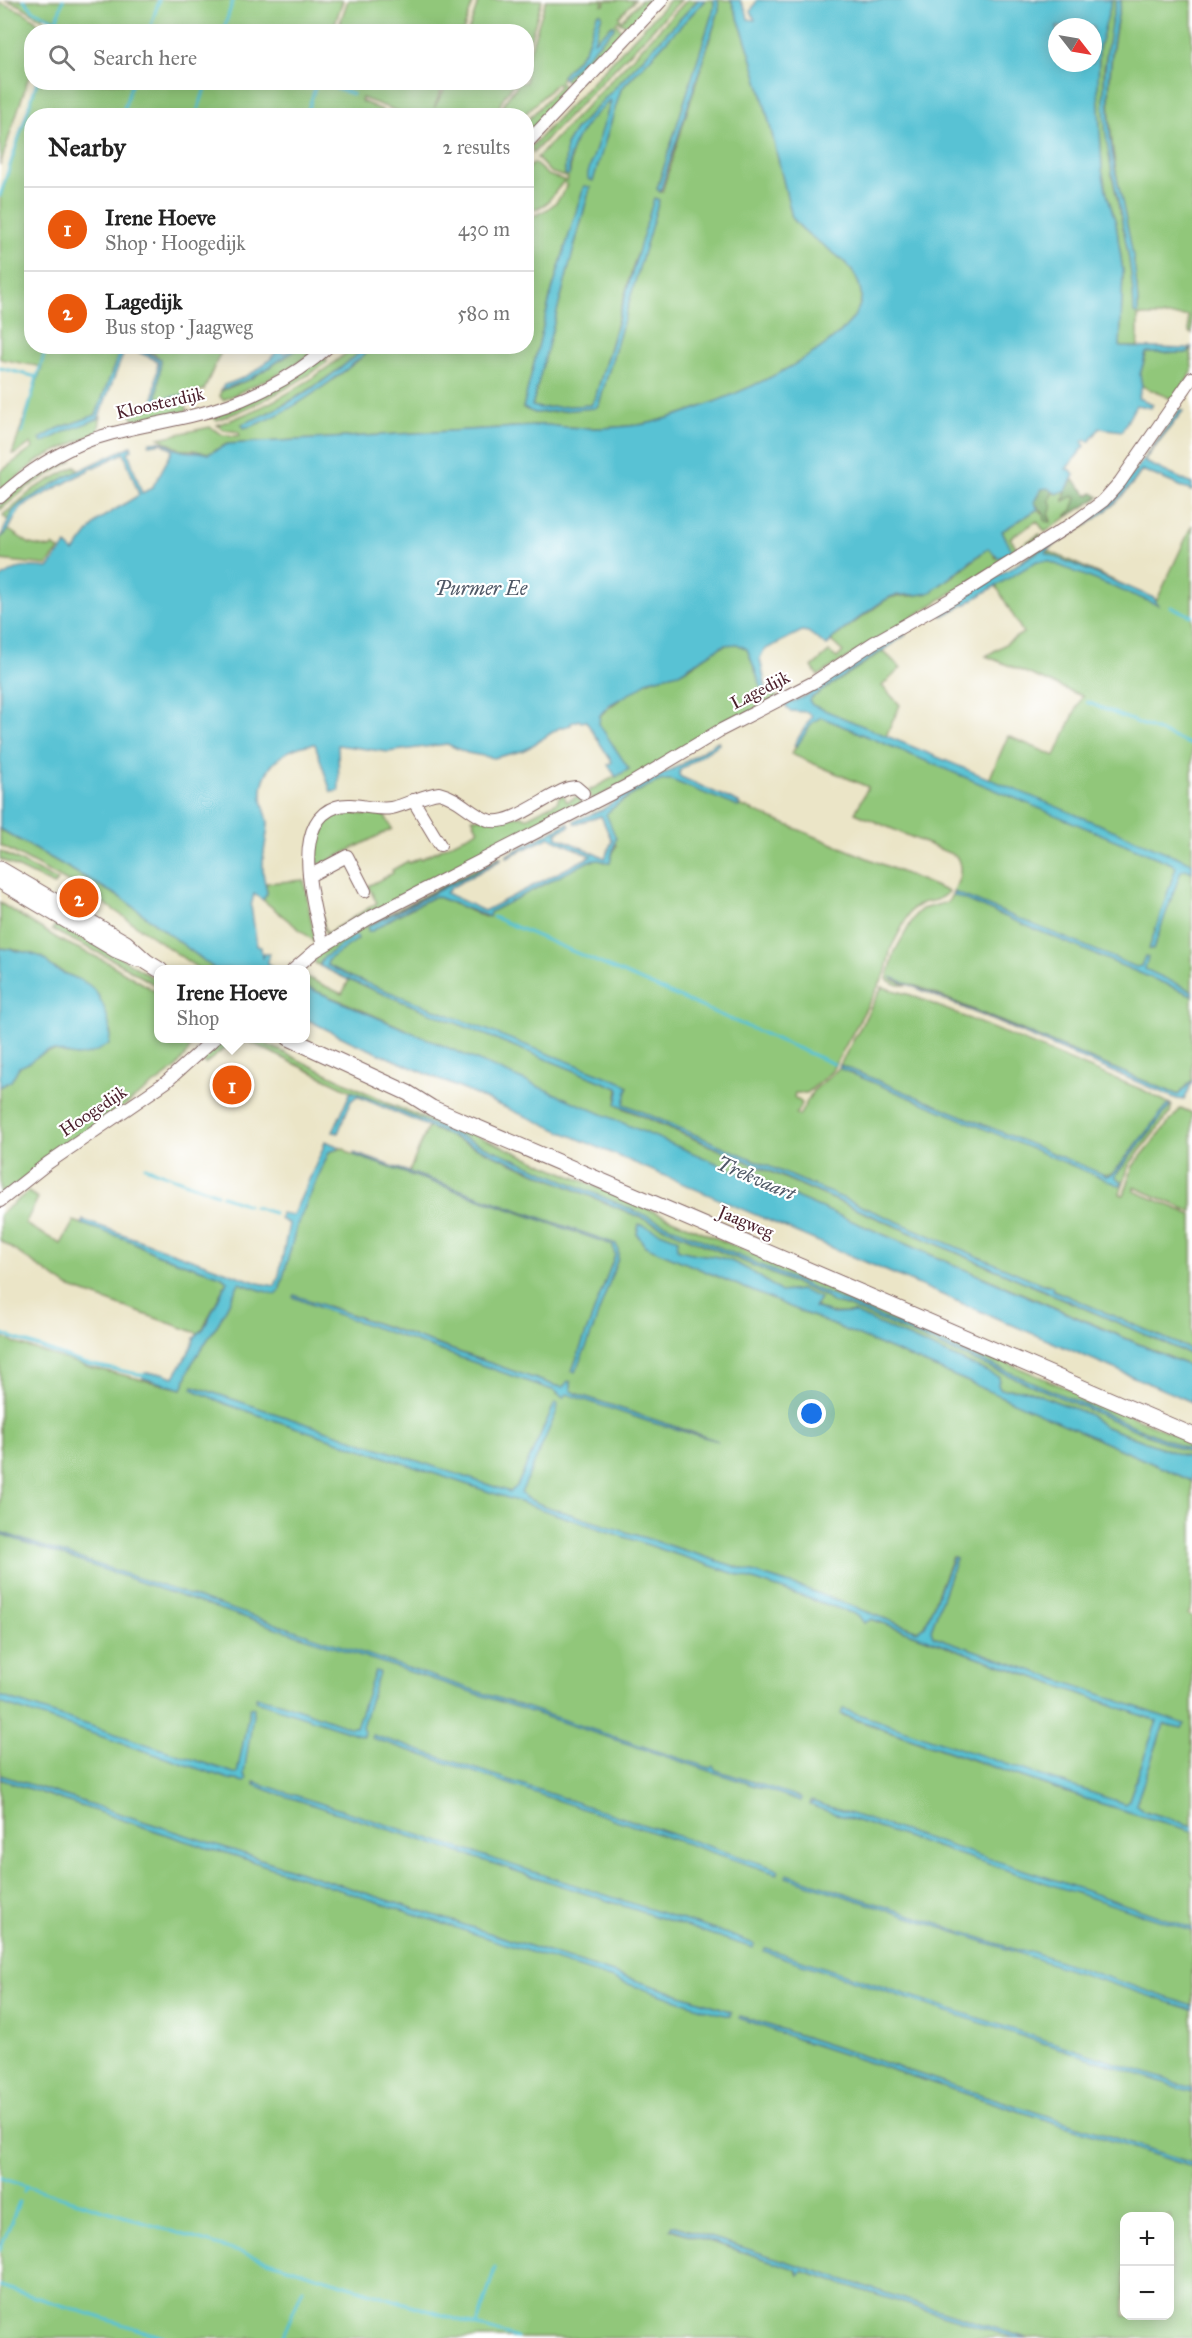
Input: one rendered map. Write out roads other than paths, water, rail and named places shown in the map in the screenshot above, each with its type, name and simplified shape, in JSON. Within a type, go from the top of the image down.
[{"type":"main road","points":[[0,869],[126,943],[153,966]]},
{"type":"main road","points":[[0,881],[116,950],[153,966]]},
{"type":"main road","name":"Jaagweg","points":[[299,1043],[408,1092],[432,1108],[1192,1435]]},
{"type":"street","points":[[534,136],[662,0]]},
{"type":"street","name":"Kloosterdijk","points":[[0,497],[31,471],[63,452],[120,430],[191,416],[234,402],[283,379],[318,354]]},
{"type":"street","name":"Lagedijk","points":[[298,965],[323,946],[379,912],[643,777],[728,726],[814,682],[880,639],[967,590],[1076,522],[1103,501],[1120,482],[1192,378]]},
{"type":"street","points":[[323,946],[309,876],[311,835],[316,822],[327,811],[340,806],[389,808],[430,794],[446,795],[465,804],[486,820],[496,822],[512,817],[569,788],[576,787],[583,793]]},
{"type":"street","points":[[413,800],[440,845]]},
{"type":"street","points":[[309,876],[347,856],[365,891]]},
{"type":"street","name":"Hoogedijk","points":[[0,1201],[48,1163],[166,1082],[187,1065],[205,1043]]},
{"type":"water","points":[[698,0],[705,0],[621,89],[593,181],[588,179],[588,173],[610,100],[589,121],[575,141],[570,156],[569,175],[565,175],[566,145],[575,130]]},
{"type":"water","points":[[714,0],[718,0],[719,10],[660,192],[657,189],[714,8]]},
{"type":"water","name":"Purmer Ee","points":[[731,0],[740,0],[748,19],[755,20],[751,11],[757,0],[1112,0],[1102,37],[1102,18],[1048,18],[1048,72],[1098,72],[1102,170],[1116,223],[1123,272],[1120,347],[1188,349],[1192,346],[1188,353],[1146,353],[1140,375],[1142,386],[1138,398],[1153,404],[1151,408],[1136,405],[1122,431],[1100,428],[1089,442],[1085,440],[1082,442],[1085,446],[1066,469],[1071,470],[1074,475],[1066,490],[1057,494],[1048,488],[1041,489],[1034,502],[1038,509],[1002,531],[1012,551],[999,558],[988,548],[931,592],[921,595],[898,595],[887,599],[833,638],[827,646],[808,632],[802,631],[764,650],[760,658],[767,694],[764,694],[747,649],[737,644],[724,645],[679,673],[649,680],[638,689],[609,705],[600,715],[599,724],[629,769],[616,777],[608,765],[612,762],[586,721],[579,720],[559,728],[525,750],[494,758],[467,753],[447,744],[388,752],[338,745],[339,791],[331,792],[315,744],[285,753],[271,767],[263,786],[262,801],[268,824],[263,864],[267,893],[263,900],[254,894],[251,906],[257,946],[261,947],[262,959],[263,954],[269,954],[270,965],[210,965],[123,899],[0,829],[0,579],[22,568],[48,568],[66,545],[74,552],[98,520],[139,495],[124,453],[23,506],[0,538],[13,511],[20,504],[64,478],[131,446],[132,450],[128,452],[142,493],[152,488],[173,450],[162,443],[149,445],[150,442],[165,443],[186,452],[208,454],[228,444],[542,424],[592,428],[638,425],[693,410],[770,378],[806,358],[836,336],[856,314],[861,292],[857,279],[842,259],[800,227],[792,217],[750,53]]},
{"type":"water","points":[[1121,0],[1110,63],[1109,126],[1133,259],[1138,314],[1134,313],[1130,270],[1110,163],[1104,106],[1109,36],[1116,1]]},
{"type":"water","points":[[600,13],[602,15],[594,41],[613,25],[615,27],[564,79],[562,76],[585,50],[597,15]]},
{"type":"water","points":[[584,186],[590,187],[532,406],[540,408],[591,405],[595,399],[654,198],[659,200],[599,404],[595,408],[535,413],[523,408],[551,294]]},
{"type":"water","points":[[118,354],[123,354],[98,419],[42,443],[40,439],[57,429],[96,415]]},
{"type":"water","points":[[142,354],[150,354],[161,359],[157,396],[159,399],[184,395],[185,400],[153,406],[158,361]]},
{"type":"water","points":[[274,354],[290,354],[250,379],[221,390],[224,385],[248,375]]},
{"type":"water","points":[[357,354],[365,354],[346,370],[293,406],[276,416],[243,428],[242,424],[292,401]]},
{"type":"water","points":[[1180,409],[1183,411],[1145,462],[1192,484],[1192,491],[1142,470],[1118,500],[1087,525],[1113,501]]},
{"type":"water","points":[[1077,528],[1079,530],[1049,548],[1046,553],[1154,598],[1158,605],[1048,561],[1037,561],[966,604],[942,616],[939,612]]},
{"type":"water","points":[[904,633],[906,635],[811,698],[809,700],[812,705],[1192,863],[1192,872],[1186,869],[1181,871],[1153,950],[1149,949],[1176,867],[1172,864],[821,717],[812,723],[797,746],[794,745],[812,716],[807,712],[790,711],[785,705],[808,695],[831,677]]},
{"type":"water","points":[[718,741],[719,744],[680,770],[679,775],[739,803],[739,807],[671,780],[656,782],[606,814],[616,838],[610,863],[599,860],[589,861],[490,912],[489,917],[435,896],[372,931],[368,931],[368,927],[501,858],[452,887],[446,893],[484,911],[591,856],[550,837],[507,857],[568,823],[570,826],[557,832],[557,837],[605,858],[612,841],[601,816],[575,824],[574,821],[602,810],[626,793],[681,765]]},
{"type":"water","points":[[954,892],[1136,967],[1141,966],[1145,956],[1148,957],[1145,969],[1192,991],[1192,995],[953,895]]},
{"type":"water","points":[[354,936],[358,939],[328,960],[327,965],[351,977],[621,1082],[628,1087],[624,1104],[1042,1284],[1052,1286],[1053,1290],[1192,1350],[1192,1355],[616,1104],[618,1088],[349,980],[320,966],[322,959]]},
{"type":"water","points":[[0,948],[36,955],[55,969],[89,985],[99,996],[106,1012],[110,1029],[109,1044],[81,1056],[56,1051],[45,1052],[19,1067],[11,1081],[0,1087]]},
{"type":"water","points":[[891,977],[1178,1095],[1192,1081],[1191,1084],[1184,1100],[1177,1099]]},
{"type":"water","points":[[310,989],[1192,1367],[1192,1402],[350,1041],[310,1021]]},
{"type":"water","points":[[840,1065],[1107,1176],[1113,1174],[1168,1104],[1170,1106],[1117,1173],[1115,1177],[1122,1182],[1121,1186],[839,1068]]},
{"type":"water","points":[[351,1091],[1192,1451],[1192,1454],[847,1306],[832,1302],[824,1296],[357,1096],[351,1101],[338,1133],[333,1132]]},
{"type":"water","points":[[325,1141],[340,1147],[329,1152],[297,1225],[279,1292],[276,1295],[239,1283],[219,1322],[192,1363],[182,1389],[143,1378],[145,1373],[162,1373],[174,1377],[194,1342],[194,1338],[204,1328],[227,1281],[221,1276],[156,1254],[131,1241],[82,1224],[83,1220],[258,1283],[275,1286],[289,1224],[280,1219],[281,1213],[293,1215]]},
{"type":"water","points":[[354,1153],[616,1244],[618,1258],[588,1343],[575,1372],[572,1371],[615,1255],[613,1245],[354,1155]]},
{"type":"water","points":[[639,1224],[678,1239],[677,1249],[728,1260],[749,1270],[781,1292],[801,1290],[820,1298],[814,1307],[833,1314],[854,1313],[999,1377],[998,1385],[1001,1389],[1027,1390],[1090,1415],[1103,1426],[1192,1459],[1192,1481],[964,1380],[645,1246],[637,1234]]},
{"type":"water","points":[[294,1295],[556,1386],[563,1387],[568,1381],[571,1382],[571,1390],[577,1394],[718,1441],[650,1422],[567,1394],[563,1398],[555,1391],[328,1311],[293,1297]]},
{"type":"water","points":[[193,1386],[510,1492],[517,1486],[555,1403],[558,1404],[521,1493],[526,1498],[544,1506],[806,1589],[917,1631],[925,1626],[953,1557],[956,1558],[931,1630],[933,1636],[1185,1724],[1182,1728],[1164,1724],[1136,1804],[1145,1811],[1192,1826],[1192,1831],[1089,1800],[841,1714],[843,1709],[1125,1804],[1129,1800],[1157,1721],[872,1619],[864,1623],[858,1615],[226,1404],[192,1389]]},
{"type":"water","points":[[0,1532],[657,1751],[710,1768],[713,1766],[716,1770],[802,1798],[801,1801],[192,1600],[0,1534]]},
{"type":"water","points":[[375,1671],[379,1672],[362,1727],[363,1736],[256,1701],[256,1697],[279,1702],[349,1727],[356,1727]]},
{"type":"water","points":[[0,1696],[237,1774],[250,1707],[254,1708],[244,1774],[247,1779],[245,1782],[229,1779],[0,1703]]},
{"type":"water","points":[[373,1735],[779,1871],[777,1874],[372,1738]]},
{"type":"water","points":[[0,1775],[721,2008],[731,2012],[730,2016],[216,1851],[0,1779]]},
{"type":"water","points":[[254,1782],[730,1935],[754,1944],[753,1948],[273,1792],[254,1785]]},
{"type":"water","points":[[811,1801],[1055,1880],[1192,1928],[1192,1931],[824,1810],[810,1805]]},
{"type":"water","points":[[787,1874],[1020,1951],[1030,1951],[1192,2006],[1192,2010],[786,1877]]},
{"type":"water","points":[[765,1948],[1192,2088],[1192,2092],[781,1957],[764,1951]]},
{"type":"water","points":[[740,2016],[1192,2163],[1192,2167],[794,2038],[739,2018]]},
{"type":"water","points":[[672,2225],[1026,2338],[1015,2338],[802,2271],[799,2275],[796,2269],[670,2228]]},
{"type":"waterway","points":[[24,0],[33,10],[57,21]]},
{"type":"waterway","points":[[56,24],[63,0]]},
{"type":"waterway","points":[[152,24],[159,0]]},
{"type":"waterway","points":[[226,24],[233,0]]},
{"type":"waterway","points":[[29,108],[34,90]]},
{"type":"waterway","points":[[124,108],[130,90]]},
{"type":"waterway","points":[[199,108],[204,90]]},
{"type":"waterway","points":[[309,108],[314,90]]},
{"type":"waterway","points":[[342,90],[352,94]]},
{"type":"waterway","points":[[0,196],[24,122]]},
{"type":"waterway","points":[[0,368],[37,377],[44,354]]},
{"type":"waterway","points":[[22,433],[37,377]]},
{"type":"waterway","points":[[1171,607],[1192,616]]},
{"type":"waterway","points":[[1087,702],[1192,745]]},
{"type":"waterway","points":[[493,917],[834,1064]]},
{"type":"waterway","points":[[145,1167],[217,1194]]},
{"type":"waterway","points":[[222,1196],[248,1205]]},
{"type":"waterway","points":[[254,1207],[274,1213]]},
{"type":"waterway","points":[[0,1333],[83,1363],[148,1376]]},
{"type":"waterway","points":[[0,2178],[26,2186],[24,2191]]},
{"type":"waterway","points":[[26,2186],[517,2338]]},
{"type":"waterway","points":[[0,2250],[19,2202]]},
{"type":"waterway","points":[[477,2325],[495,2268]]},
{"type":"waterway","points":[[0,2286],[166,2338]]},
{"type":"waterway","points":[[282,2338],[303,2289]]},
{"type":"place","name":"Lagedijk","points":[[79,898]]},
{"type":"place","name":"Irene Hoeve","points":[[232,1085]]},
{"type":"water label","name":"Trekvaart","points":[[756,1178]]}]
